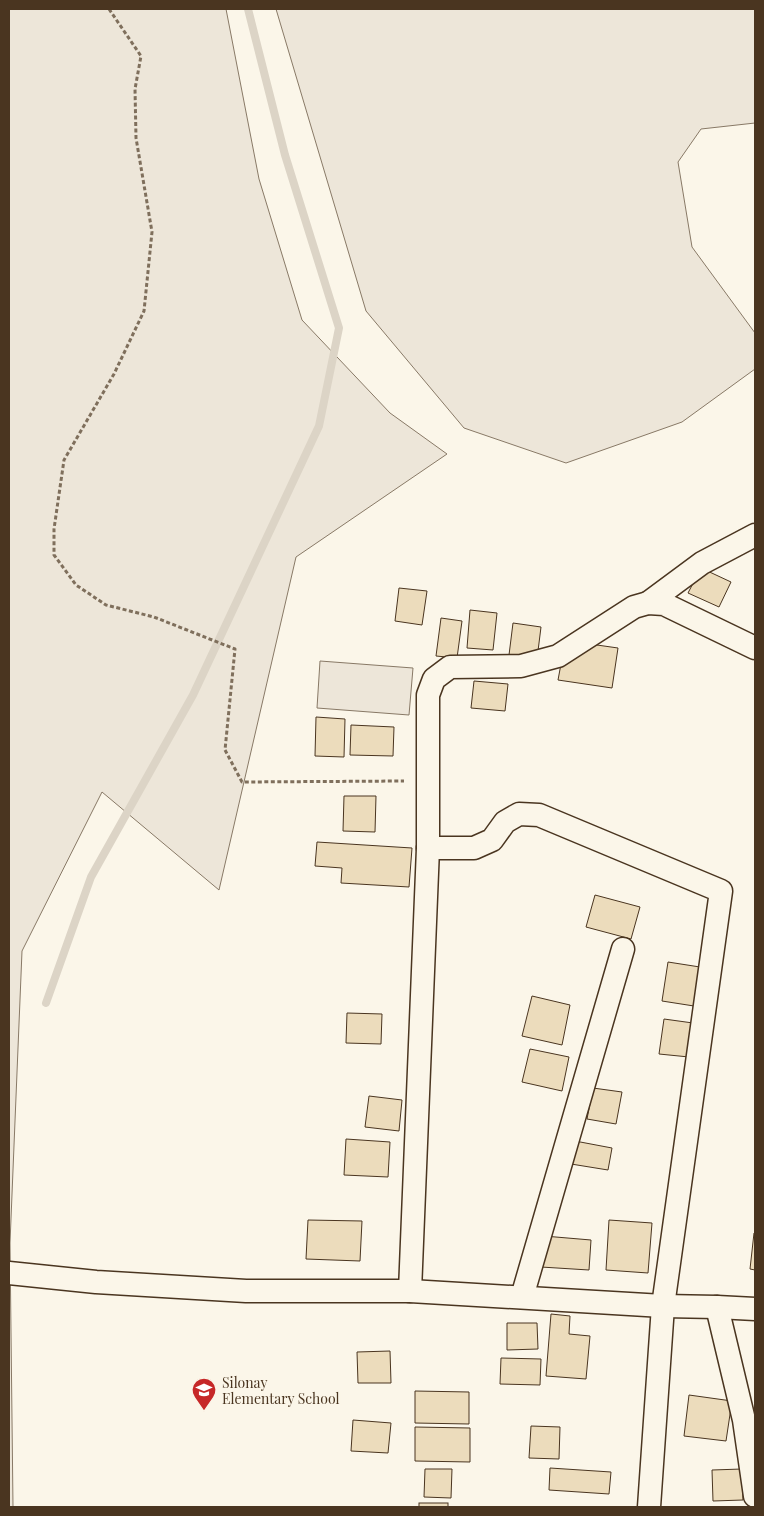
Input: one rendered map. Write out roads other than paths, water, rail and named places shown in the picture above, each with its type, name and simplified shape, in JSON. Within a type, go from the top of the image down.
[{"type":"street","points":[[648,603],[702,563],[755,535]]},
{"type":"street","points":[[410,1291],[428,848],[428,695],[434,680],[450,667],[521,666],[558,656],[634,607],[648,603],[664,604],[755,648]]},
{"type":"street","points":[[428,848],[474,848],[492,840],[505,822],[519,814],[539,815],[721,891],[663,1306],[649,1507]]},
{"type":"street","points":[[522,1297],[623,949]]},
{"type":"street","points":[[9,1273],[96,1282],[246,1291],[410,1291],[663,1306],[755,1309]]},
{"type":"street","points":[[717,1307],[744,1420],[755,1496]]},
{"type":"waterway","points":[[46,1003],[91,877],[193,695],[319,426],[339,328],[285,155],[248,9]]},
{"type":"place","name":"Silonay Elementary School","points":[[204,1411]]}]
